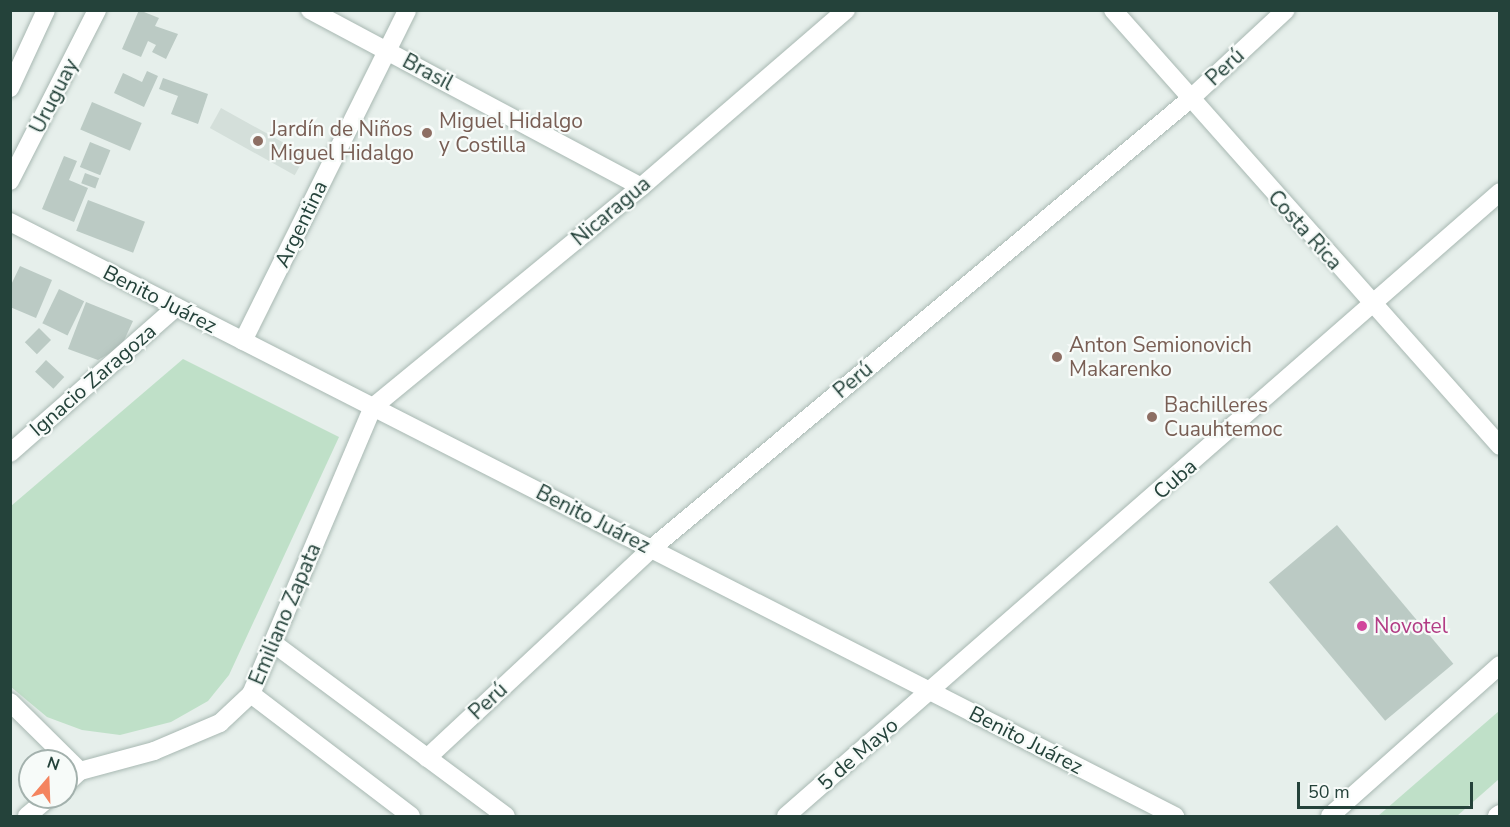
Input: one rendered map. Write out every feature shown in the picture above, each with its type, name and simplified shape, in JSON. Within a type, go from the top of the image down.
[{"type":"street","name":"Uruguay","points":[[10,88],[46,10]]},
{"type":"street","name":"Uruguay","points":[[10,182],[98,10]]},
{"type":"street","name":"Brasil","points":[[310,10],[641,187]]},
{"type":"street","name":"Argentina","points":[[243,341],[407,10]]},
{"type":"street","name":"Nicaragua","points":[[373,407],[641,187],[846,10]]},
{"type":"street","name":"Costa Rica","points":[[1113,10],[1189,100],[1500,446]]},
{"type":"street","name":"Perú","points":[[428,758],[651,549],[1189,100],[1286,10]]},
{"type":"street","name":"Cuba","points":[[930,692],[1373,306],[1500,192]]},
{"type":"street","name":"Benito Juárez","points":[[10,222],[1175,816]]},
{"type":"street","name":"Ignacio Zaragoza","points":[[10,453],[176,307]]},
{"type":"street","name":"Emiliano Zapata","points":[[80,771],[154,751],[220,723],[251,694],[373,407]]},
{"type":"street","points":[[273,643],[506,816]]},
{"type":"street","points":[[1334,815],[1500,665]]},
{"type":"street","name":"5 de Mayo","points":[[786,816],[930,692]]},
{"type":"street","points":[[251,694],[411,816]]},
{"type":"street","points":[[10,702],[80,771]]},
{"type":"shaded area","name":"Jardín de Niños Miguel Hidalgo","points":[[221,108],[306,155],[295,175],[210,128]]},
{"type":"green space","points":[[183,359],[339,437],[229,675],[208,701],[171,722],[120,735],[82,730],[47,717],[11,687],[11,506]]},
{"type":"green space","points":[[1499,711],[1499,779],[1457,816],[1378,816]]},
{"type":"building","points":[[139,10],[159,18],[155,26],[178,34],[166,59],[152,52],[156,45],[148,41],[141,57],[122,49]]},
{"type":"building","points":[[147,71],[158,76],[144,107],[114,93],[123,73],[142,82]]},
{"type":"building","points":[[163,78],[208,94],[198,124],[171,114],[178,96],[159,89]]},
{"type":"building","points":[[92,102],[142,123],[130,151],[80,130]]},
{"type":"building","points":[[90,142],[110,150],[100,175],[80,167]]},
{"type":"building","points":[[64,156],[77,161],[69,180],[88,188],[74,222],[42,209]]},
{"type":"building","points":[[85,173],[99,178],[95,188],[81,183]]},
{"type":"building","points":[[88,200],[145,222],[133,253],[76,231]]},
{"type":"building","points":[[20,266],[52,280],[36,318],[10,307],[10,287]]},
{"type":"building","points":[[59,289],[84,301],[68,335],[42,323]]},
{"type":"building","points":[[86,302],[133,321],[121,347],[98,360],[68,349]]},
{"type":"building","points":[[39,328],[51,340],[37,354],[25,342]]},
{"type":"building","points":[[46,360],[64,377],[53,389],[35,372]]},
{"type":"building","points":[[1337,525],[1453,664],[1385,721],[1269,582]]},
{"type":"place","name":"Miguel Hidalgo y Costilla","points":[[427,133]]},
{"type":"place","name":"Jardín de Niños Miguel Hidalgo","points":[[258,141]]},
{"type":"place","name":"Anton Semionovich Makarenko","points":[[1057,357]]},
{"type":"place","name":"Bachilleres Cuauhtemoc","points":[[1152,417]]},
{"type":"place","name":"Novotel","points":[[1362,626]]}]
